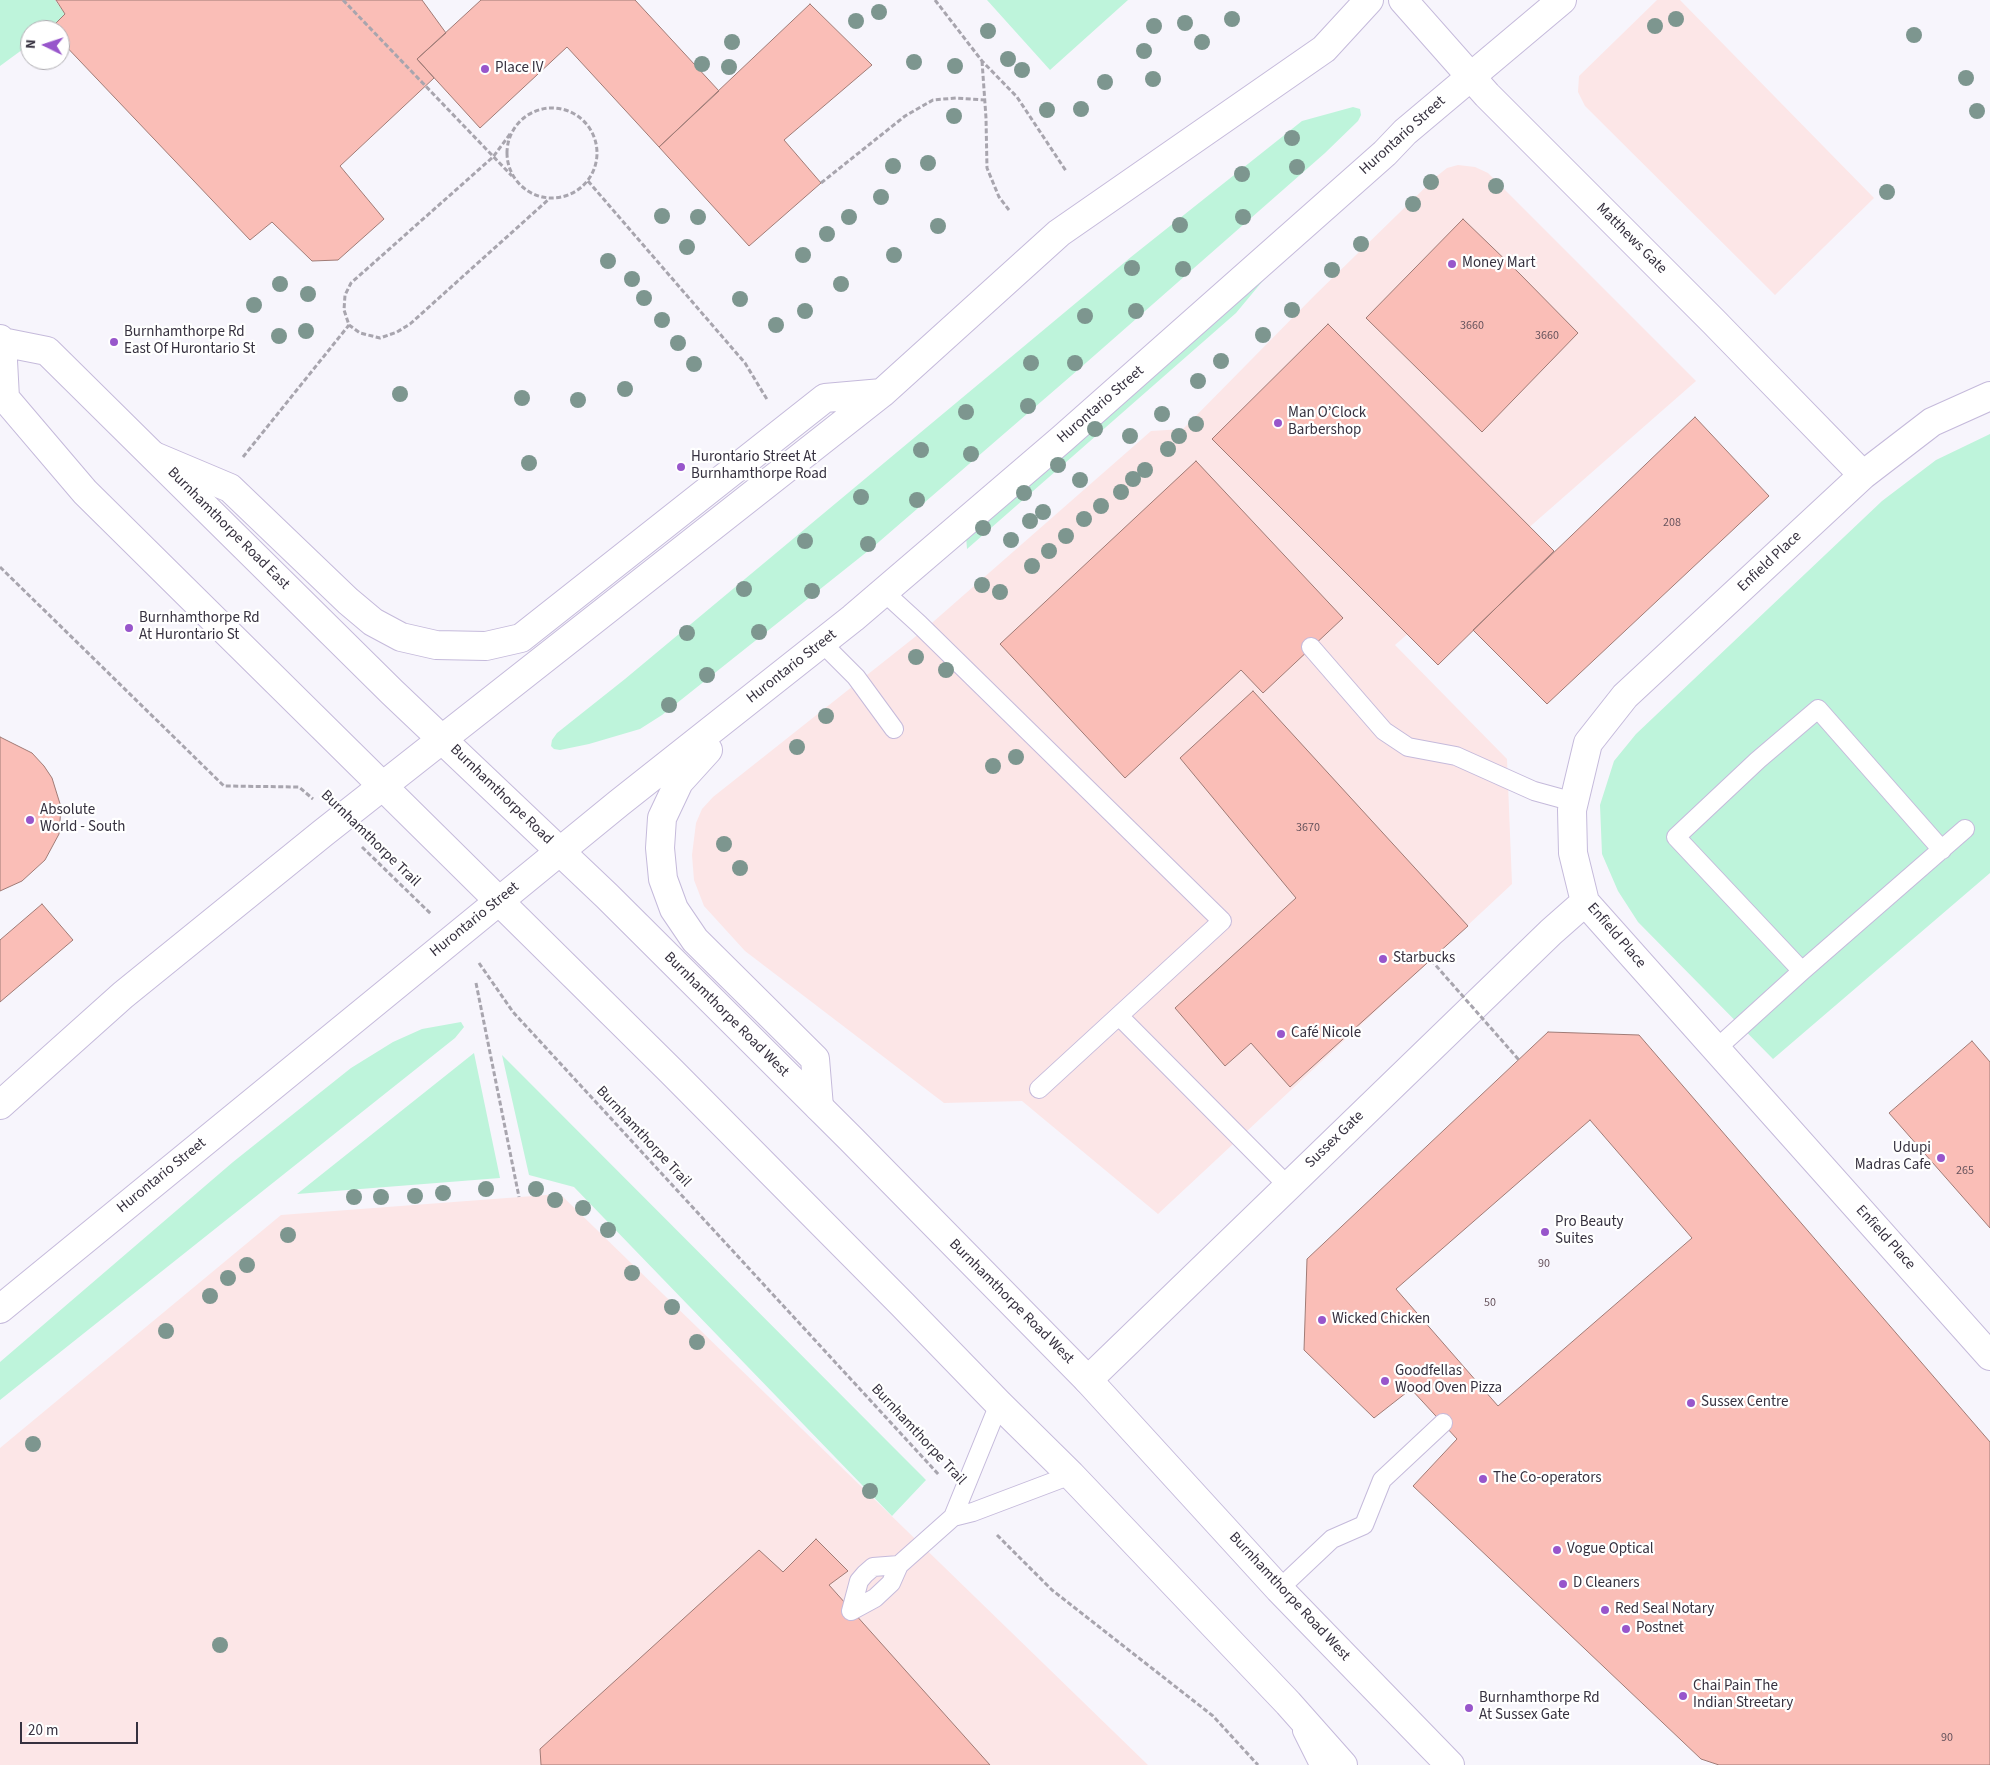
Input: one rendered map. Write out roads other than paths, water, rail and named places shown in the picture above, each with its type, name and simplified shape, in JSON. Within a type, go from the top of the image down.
[{"type":"main road","points":[[0,1105],[123,995],[337,822],[882,393],[1060,233],[1324,49],[1369,0]]},
{"type":"main road","name":"Matthews Gate","points":[[1403,0],[1469,76],[1721,329],[1863,476]]},
{"type":"main road","name":"Hurontario Street","points":[[0,1308],[454,937],[853,618],[1084,420],[1469,76],[1562,0]]},
{"type":"main road","name":"Burnhamthorpe Road East","points":[[384,786],[85,492],[6,398],[1,340],[47,351],[385,685],[443,739]]},
{"type":"main road","points":[[154,456],[230,488],[348,601],[373,622],[401,637],[436,645],[486,646],[521,638],[825,398],[882,393]]},
{"type":"main road","name":"Enfield Place","points":[[1990,396],[1932,422],[1863,476],[1625,696],[1588,743],[1572,810],[1573,854],[1585,902],[1990,1356]]},
{"type":"main road","points":[[819,1107],[815,1059],[695,940],[674,908],[663,879],[660,848],[662,818],[679,782],[711,747],[819,660],[853,618]]},
{"type":"main road","name":"Burnhamthorpe Road","points":[[443,739],[560,852]]},
{"type":"main road","points":[[384,786],[699,1099],[998,1404],[1071,1475],[1288,1704],[1343,1765]]},
{"type":"main road","name":"Burnhamthorpe Road West","points":[[560,852],[607,896],[819,1107],[1088,1380],[1279,1589],[1450,1765]]},
{"type":"main road","name":"Sussex Gate","points":[[1088,1380],[1545,938],[1585,902]]},
{"type":"lane","points":[[884,592],[1222,921],[1039,1088]]},
{"type":"lane","points":[[1311,648],[1384,731],[1408,747],[1456,756],[1534,791],[1574,802]]},
{"type":"lane","points":[[828,649],[856,677],[894,729]]},
{"type":"lane","points":[[1802,971],[1676,837],[1758,760],[1818,709],[1942,850]]},
{"type":"lane","points":[[1716,1049],[1802,971],[1965,829]]},
{"type":"lane","points":[[1118,1016],[1288,1186]]},
{"type":"lane","points":[[967,1505],[998,1404]]},
{"type":"lane","points":[[1279,1589],[1332,1539],[1364,1525],[1382,1480],[1443,1423]]},
{"type":"lane","points":[[899,1564],[967,1505],[1071,1475]]},
{"type":"lane","points":[[1288,1704],[1319,1765]]},
{"type":"place","name":"Place IV","points":[[485,69]]},
{"type":"place","name":"Money Mart","points":[[1452,264]]},
{"type":"place","name":"Burnhamthorpe Rd East Of Hurontario St","points":[[114,342]]},
{"type":"place","name":"Man O’Clock Barbershop","points":[[1278,423]]},
{"type":"place","name":"Hurontario Street At Burnhamthorpe Road","points":[[681,467]]},
{"type":"place","name":"Burnhamthorpe Rd At Hurontario St","points":[[129,628]]},
{"type":"place","name":"Absolute World - South","points":[[30,820]]},
{"type":"place","name":"Starbucks","points":[[1383,959]]},
{"type":"place","name":"Café Nicole","points":[[1281,1034]]},
{"type":"place","name":"Udupi Madras Cafe","points":[[1941,1158]]},
{"type":"place","name":"Pro Beauty Suites","points":[[1545,1232]]},
{"type":"place","name":"Wicked Chicken","points":[[1322,1320]]},
{"type":"place","name":"Goodfellas Wood Oven Pizza","points":[[1385,1381]]},
{"type":"place","name":"Sussex Centre","points":[[1691,1403]]},
{"type":"place","name":"The Co-operators","points":[[1483,1479]]},
{"type":"place","name":"Vogue Optical","points":[[1557,1550]]},
{"type":"place","name":"D Cleaners","points":[[1563,1584]]},
{"type":"place","name":"Red Seal Notary","points":[[1605,1610]]},
{"type":"place","name":"Postnet","points":[[1626,1629]]},
{"type":"place","name":"Chai Pain The Indian Streetary","points":[[1683,1696]]},
{"type":"place","name":"Burnhamthorpe Rd At Sussex Gate","points":[[1469,1708]]}]
